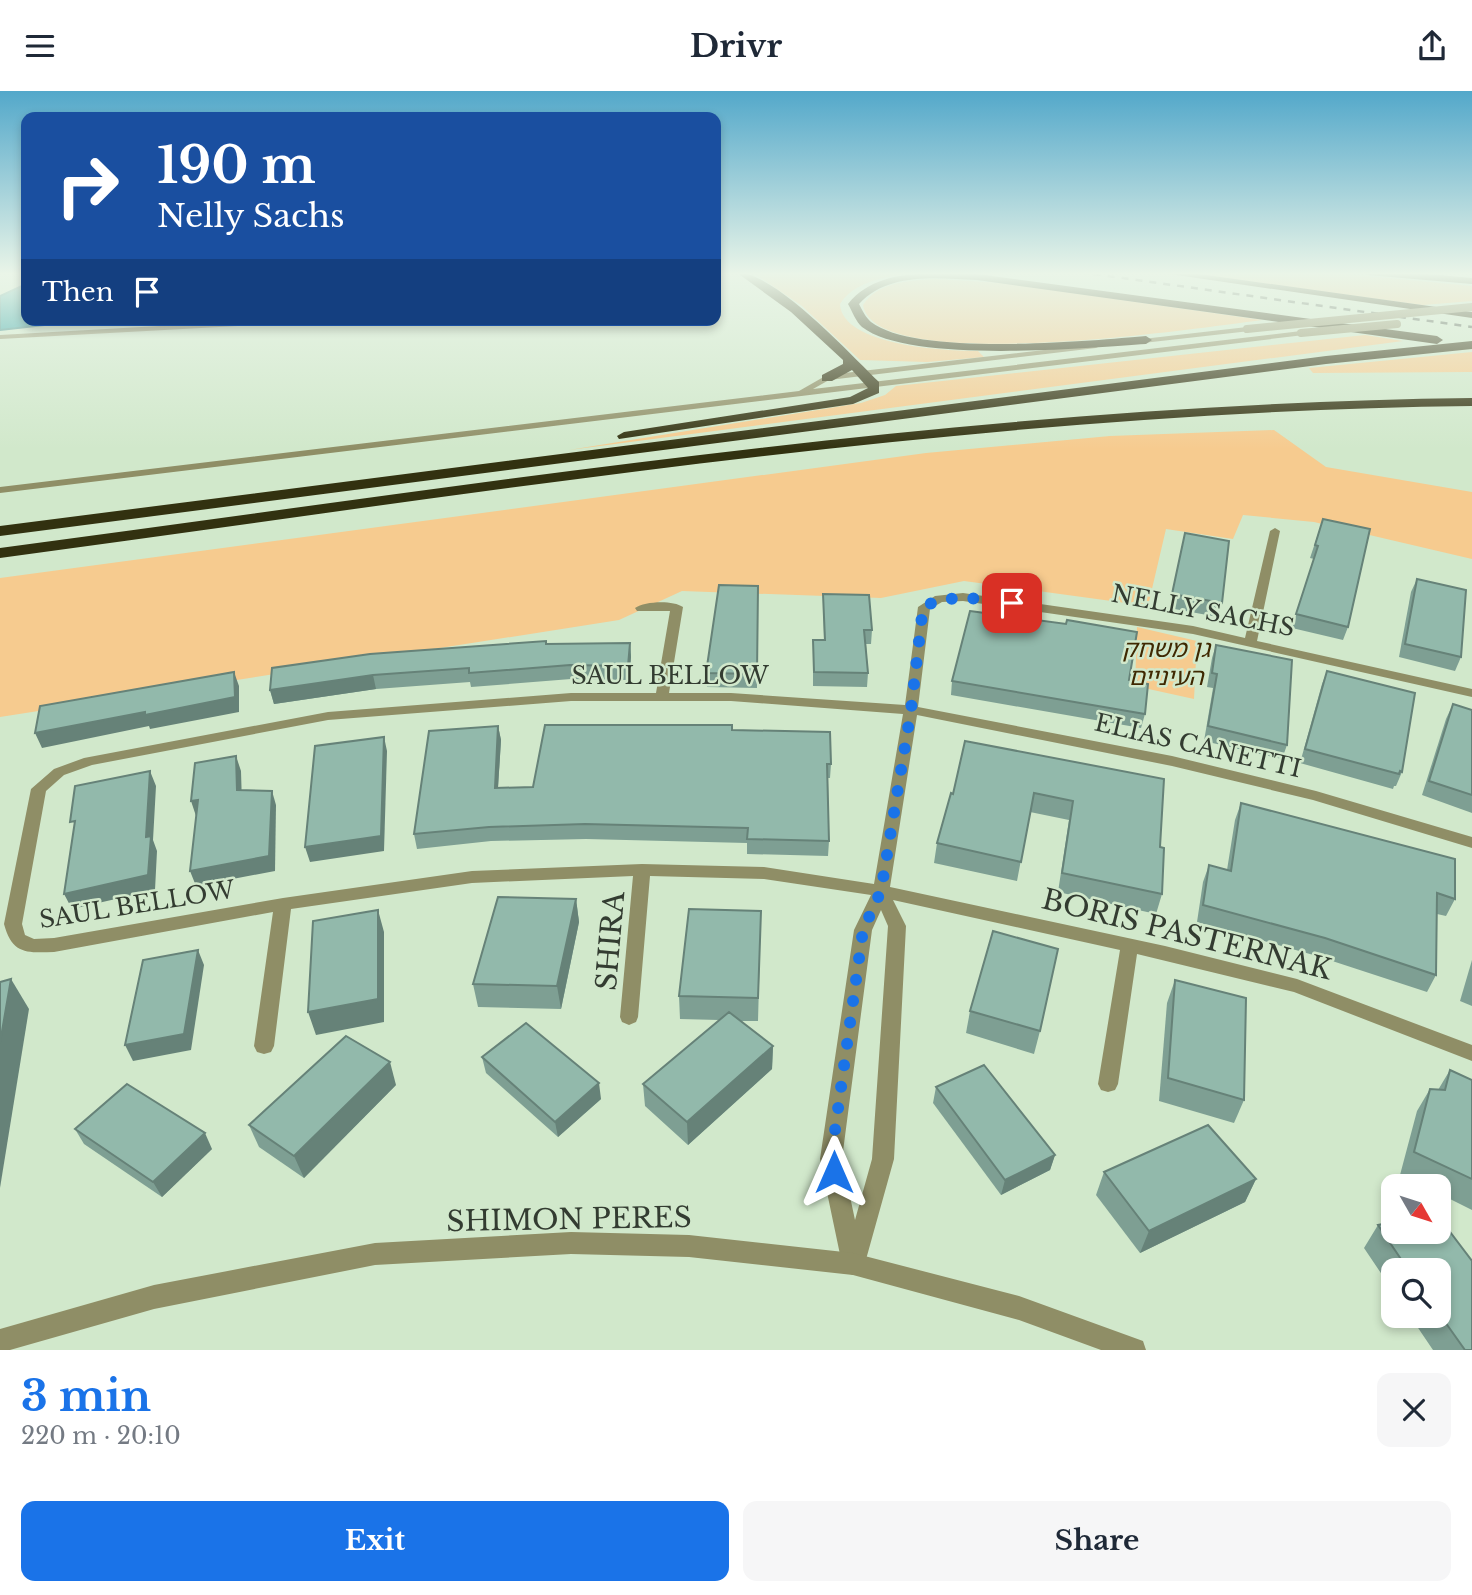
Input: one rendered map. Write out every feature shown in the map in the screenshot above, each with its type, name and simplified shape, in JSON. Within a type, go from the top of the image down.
[{"type":"highway","points":[[51,524],[853,400],[874,390],[849,359],[818,331]]},
{"type":"highway","points":[[880,331],[942,345],[1015,348],[1146,340]]},
{"type":"highway","points":[[1368,331],[1472,345]]},
{"type":"highway","points":[[1422,331],[1472,338]]},
{"type":"highway","points":[[0,531],[974,404],[1472,345]]},
{"type":"highway","points":[[827,378],[849,366],[849,359]]},
{"type":"highway","points":[[0,555],[729,456],[855,442],[1236,408],[1351,402],[1472,402]]},
{"type":"street","points":[[0,337],[115,331]]},
{"type":"street","points":[[0,490],[797,395],[868,380],[1146,340],[1231,331]]},
{"type":"street","points":[[797,395],[827,378],[868,380],[1331,331]]},
{"type":"street","points":[[1251,641],[1275,531]]},
{"type":"street","name":"NELLY SACHS","points":[[911,710],[923,607],[939,599],[963,597],[1141,621],[1251,641],[1472,693]]},
{"type":"street","points":[[641,608],[677,607],[662,697]]},
{"type":"street","name":"SAUL BELLOW","points":[[881,891],[764,873],[642,870],[472,877],[283,904],[54,945],[32,946],[17,939],[13,924],[39,789],[59,772],[89,761],[328,716],[571,697],[744,698],[911,710]]},
{"type":"street","points":[[853,1264],[831,1159],[863,930],[881,891],[911,710]]},
{"type":"street","name":"ELIAS CANETTI","points":[[911,710],[1172,761],[1316,796],[1472,843]]},
{"type":"street","name":"SHIRA","points":[[629,1017],[642,870]]},
{"type":"street","points":[[853,1264],[883,1159],[897,926],[881,891]]},
{"type":"street","name":"BORIS PASTERNAK","points":[[881,891],[1130,945],[1297,986],[1472,1053]]},
{"type":"street","points":[[264,1047],[283,904]]},
{"type":"street","points":[[1108,1084],[1130,945]]},
{"type":"street","name":"SHIMON PERES","points":[[0,1341],[154,1297],[375,1254],[571,1243],[690,1245],[853,1264],[1019,1308],[1134,1350]]},
{"type":"green space","points":[[829,331],[862,331],[898,343],[944,350],[978,351],[984,357],[927,362],[860,360]]},
{"type":"green space","points":[[894,331],[1180,331],[1046,343],[980,344],[923,339]]},
{"type":"green space","points":[[1365,335],[1403,341],[569,450],[861,403],[885,395],[896,386]]},
{"type":"green space","points":[[1472,352],[1472,372],[1313,373],[1309,368]]},
{"type":"green space","points":[[1274,430],[1326,467],[1472,492],[1472,559],[1314,522],[1243,515],[1233,539],[1166,529],[1148,606],[964,581],[881,598],[682,591],[619,620],[0,717],[0,578],[926,453],[1110,436]]},
{"type":"green space","name":"גן משחק העיניים","points":[[1137,627],[1197,641],[1194,699],[1135,686]]},
{"type":"building","points":[[1323,519],[1370,529],[1348,627],[1296,614],[1318,546],[1315,545]]},
{"type":"building","points":[[1185,533],[1229,541],[1222,603],[1172,594]]},
{"type":"building","points":[[1417,579],[1466,590],[1461,657],[1405,644]]},
{"type":"building","points":[[719,585],[758,586],[757,674],[706,673]]},
{"type":"building","points":[[823,594],[869,595],[872,630],[864,630],[868,673],[814,672],[813,640],[825,640]]},
{"type":"building","points":[[970,611],[1066,624],[1067,620],[1137,632],[1129,680],[1148,684],[1145,714],[952,681]]},
{"type":"building","points":[[546,641],[546,644],[630,643],[628,666],[570,665],[469,673],[469,668],[373,675],[270,690],[272,668],[370,654]]},
{"type":"building","points":[[1216,645],[1292,660],[1287,745],[1208,726],[1217,674],[1212,673]]},
{"type":"building","points":[[1327,671],[1415,693],[1402,772],[1399,774],[1305,749]]},
{"type":"building","points":[[234,672],[235,697],[35,733],[40,706]]},
{"type":"building","points":[[1453,704],[1472,710],[1472,795],[1429,781]]},
{"type":"building","points":[[545,725],[732,725],[732,730],[830,732],[831,764],[827,764],[829,841],[747,839],[748,828],[585,824],[489,827],[414,834],[429,731],[498,726],[495,788],[533,787]]},
{"type":"building","points":[[384,737],[381,836],[305,847],[315,746]]},
{"type":"building","points":[[965,741],[1164,779],[1160,847],[1164,848],[1162,894],[1062,873],[1073,801],[1034,793],[1021,862],[937,843],[951,793],[953,794]]},
{"type":"building","points":[[236,756],[237,790],[272,791],[269,856],[190,871],[198,800],[191,801],[195,763]]},
{"type":"building","points":[[150,771],[146,837],[151,836],[148,875],[64,894],[75,821],[70,822],[75,786]]},
{"type":"building","points":[[1241,803],[1455,859],[1455,899],[1437,893],[1436,975],[1325,938],[1203,905],[1209,865],[1231,871]]},
{"type":"building","points":[[498,897],[576,899],[557,986],[473,984]]},
{"type":"building","points":[[689,909],[761,911],[758,998],[679,996]]},
{"type":"building","points":[[378,910],[378,999],[308,1012],[313,921]]},
{"type":"building","points":[[993,931],[1058,949],[1040,1031],[970,1011]]},
{"type":"building","points":[[198,950],[184,1034],[125,1045],[143,960]]},
{"type":"building","points":[[11,979],[0,1043],[0,982]]},
{"type":"building","points":[[1175,980],[1246,998],[1244,1100],[1168,1078]]},
{"type":"building","points":[[729,1012],[773,1046],[687,1122],[643,1084]]},
{"type":"building","points":[[526,1023],[599,1083],[555,1122],[482,1057]]},
{"type":"building","points":[[346,1036],[390,1062],[294,1156],[249,1125]]},
{"type":"building","points":[[984,1065],[1055,1155],[1005,1180],[936,1087]]},
{"type":"building","points":[[1450,1070],[1472,1080],[1472,1179],[1414,1152],[1430,1089],[1445,1090]]},
{"type":"building","points":[[127,1084],[205,1133],[153,1182],[75,1129]]},
{"type":"building","points":[[1208,1125],[1256,1179],[1149,1231],[1104,1172]]},
{"type":"building","points":[[1451,1233],[1472,1261],[1472,1350],[1465,1350],[1449,1328],[1451,1258],[1400,1258],[1391,1244],[1451,1244]]},
{"type":"route","points":[[834,1172],[831,1159],[863,930],[881,891],[911,710],[923,607],[939,599],[963,597],[1012,603]]}]
